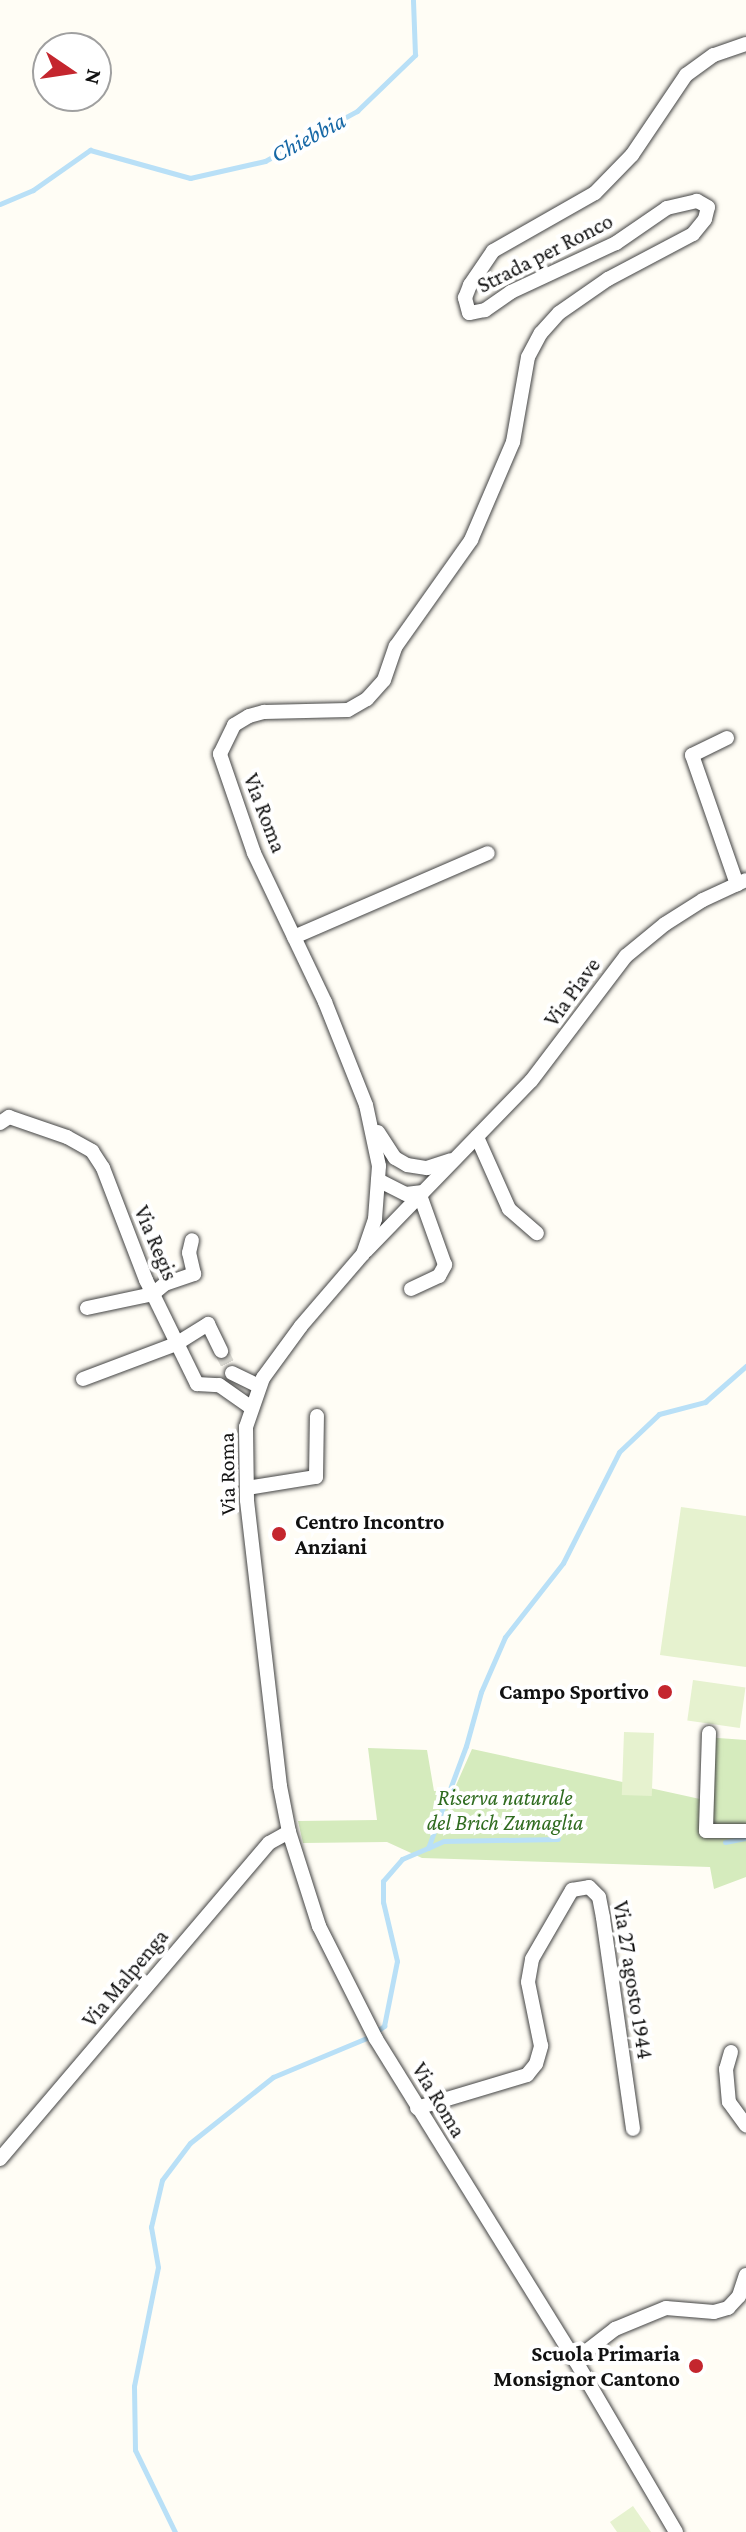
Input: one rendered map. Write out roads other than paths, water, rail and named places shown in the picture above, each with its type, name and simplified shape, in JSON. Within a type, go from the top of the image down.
[{"type":"street","name":"Strada per Ronco","points":[[513,442],[528,357],[541,333],[559,313],[608,279],[693,234],[705,219],[708,207],[697,201],[667,208],[616,243],[511,292],[485,310],[469,313],[465,298],[470,285],[493,251],[595,193],[632,155],[686,75],[714,55],[746,44]]},
{"type":"street","name":"Via Roma","points":[[513,442],[471,540],[445,580],[415,616],[396,646],[384,680],[367,699],[348,710],[264,712],[249,716],[234,725],[225,738],[220,754],[254,853],[294,937],[366,1105],[379,1166],[375,1219],[363,1254],[301,1326],[259,1386],[246,1427],[247,1488],[280,1786],[289,1832],[319,1926],[374,2034],[417,2108],[575,2360],[676,2532]]},
{"type":"street","points":[[727,738],[692,755],[741,882]]},
{"type":"street","points":[[294,937],[488,853]]},
{"type":"street","name":"Via Piave","points":[[363,1254],[561,1046],[597,991],[626,956],[665,924],[741,882]]},
{"type":"street","points":[[366,1105],[382,1143],[395,1158],[407,1165],[427,1168],[455,1158]]},
{"type":"street","name":"Via Regis","points":[[0,1123],[9,1117],[67,1137],[92,1151],[103,1168],[153,1294],[197,1384],[219,1385],[252,1408]]},
{"type":"street","points":[[477,1137],[509,1209],[537,1233]]},
{"type":"street","points":[[378,1180],[407,1165]]},
{"type":"street","points":[[378,1180],[406,1194],[421,1194],[445,1265],[439,1276],[411,1289]]},
{"type":"street","points":[[87,1308],[153,1294],[165,1284],[194,1274],[189,1253],[192,1240]]},
{"type":"street","points":[[83,1379],[176,1344],[208,1324],[221,1351]]},
{"type":"street","points":[[232,1373],[259,1386]]},
{"type":"street","points":[[247,1488],[316,1477],[317,1416]]},
{"type":"street","points":[[709,1733],[706,1831],[746,1831]]},
{"type":"street","name":"Via Malpenga","points":[[0,2159],[269,1843],[289,1832]]},
{"type":"street","name":"Via 27 agosto 1944","points":[[417,2108],[527,2075],[536,2064],[541,2046],[528,1982],[532,1959],[572,1890],[589,1887],[599,1897],[603,1918],[633,2129]]},
{"type":"street","points":[[731,2052],[726,2069],[729,2102],[746,2125]]},
{"type":"street","points":[[575,2360],[615,2329],[666,2308],[714,2312],[728,2308],[739,2296],[746,2275]]},
{"type":"waterway","name":"Chiebbia","points":[[0,204],[33,190],[90,150],[190,178],[265,161],[357,111],[415,55],[413,0]]},
{"type":"waterway","points":[[175,2532],[135,2450],[134,2386],[158,2267],[151,2227],[162,2180],[190,2143],[273,2077],[369,2037],[384,2026],[397,1961],[383,1902],[383,1881],[402,1859],[428,1848],[466,1746],[481,1692],[505,1637],[563,1563],[619,1452],[659,1414],[705,1402],[746,1366]]},
{"type":"waterway","points":[[725,1842],[746,1838]]},
{"type":"waterway","points":[[428,1848],[444,1841],[558,1839]]},
{"type":"tunnel","points":[[221,1351],[232,1373]]},
{"type":"place","name":"Centro Incontro Anziani","points":[[279,1534]]},
{"type":"place","name":"Campo Sportivo","points":[[665,1692]]},
{"type":"place","name":"Scuola Primaria Monsignor Cantono","points":[[696,2366]]},
{"type":"park label","name":"Riserva naturale del Brich Zumaglia","points":[[505,1810]]}]
